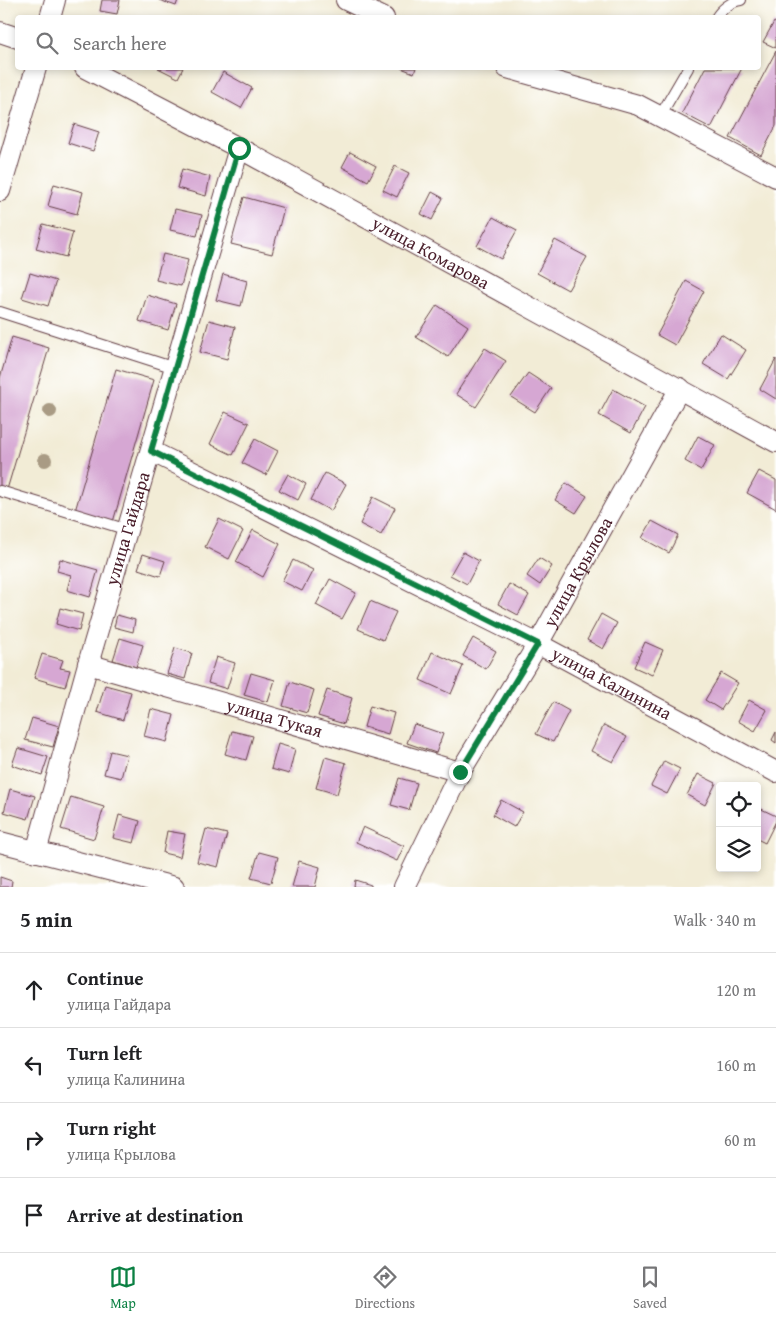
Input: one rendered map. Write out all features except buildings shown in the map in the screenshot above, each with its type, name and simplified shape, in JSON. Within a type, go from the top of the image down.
[{"type":"street","points":[[51,15],[55,0]]},
{"type":"street","points":[[346,0],[378,15]]},
{"type":"street","points":[[0,32],[15,37]]},
{"type":"street","points":[[0,191],[35,70]]},
{"type":"street","name":"улица Комарова","points":[[89,70],[239,148],[776,442]]},
{"type":"street","points":[[514,70],[638,105],[776,177]]},
{"type":"street","name":"улица Гайдара","points":[[36,852],[88,664],[239,148]]},
{"type":"street","name":"улица Крылова","points":[[404,887],[460,772],[538,644],[680,388]]},
{"type":"street","name":"улица Калинина","points":[[151,451],[538,644],[776,772]]},
{"type":"street","name":"улица Тукая","points":[[88,664],[460,772]]},
{"type":"street","points":[[0,842],[174,887]]},
{"type":"lane","points":[[718,15],[735,1],[741,0]]},
{"type":"lane","points":[[660,116],[687,70]]},
{"type":"lane","points":[[0,312],[175,368]]},
{"type":"lane","points":[[0,491],[128,530]]},
{"type":"route","points":[[239,148],[151,451],[538,644],[460,772]]}]
